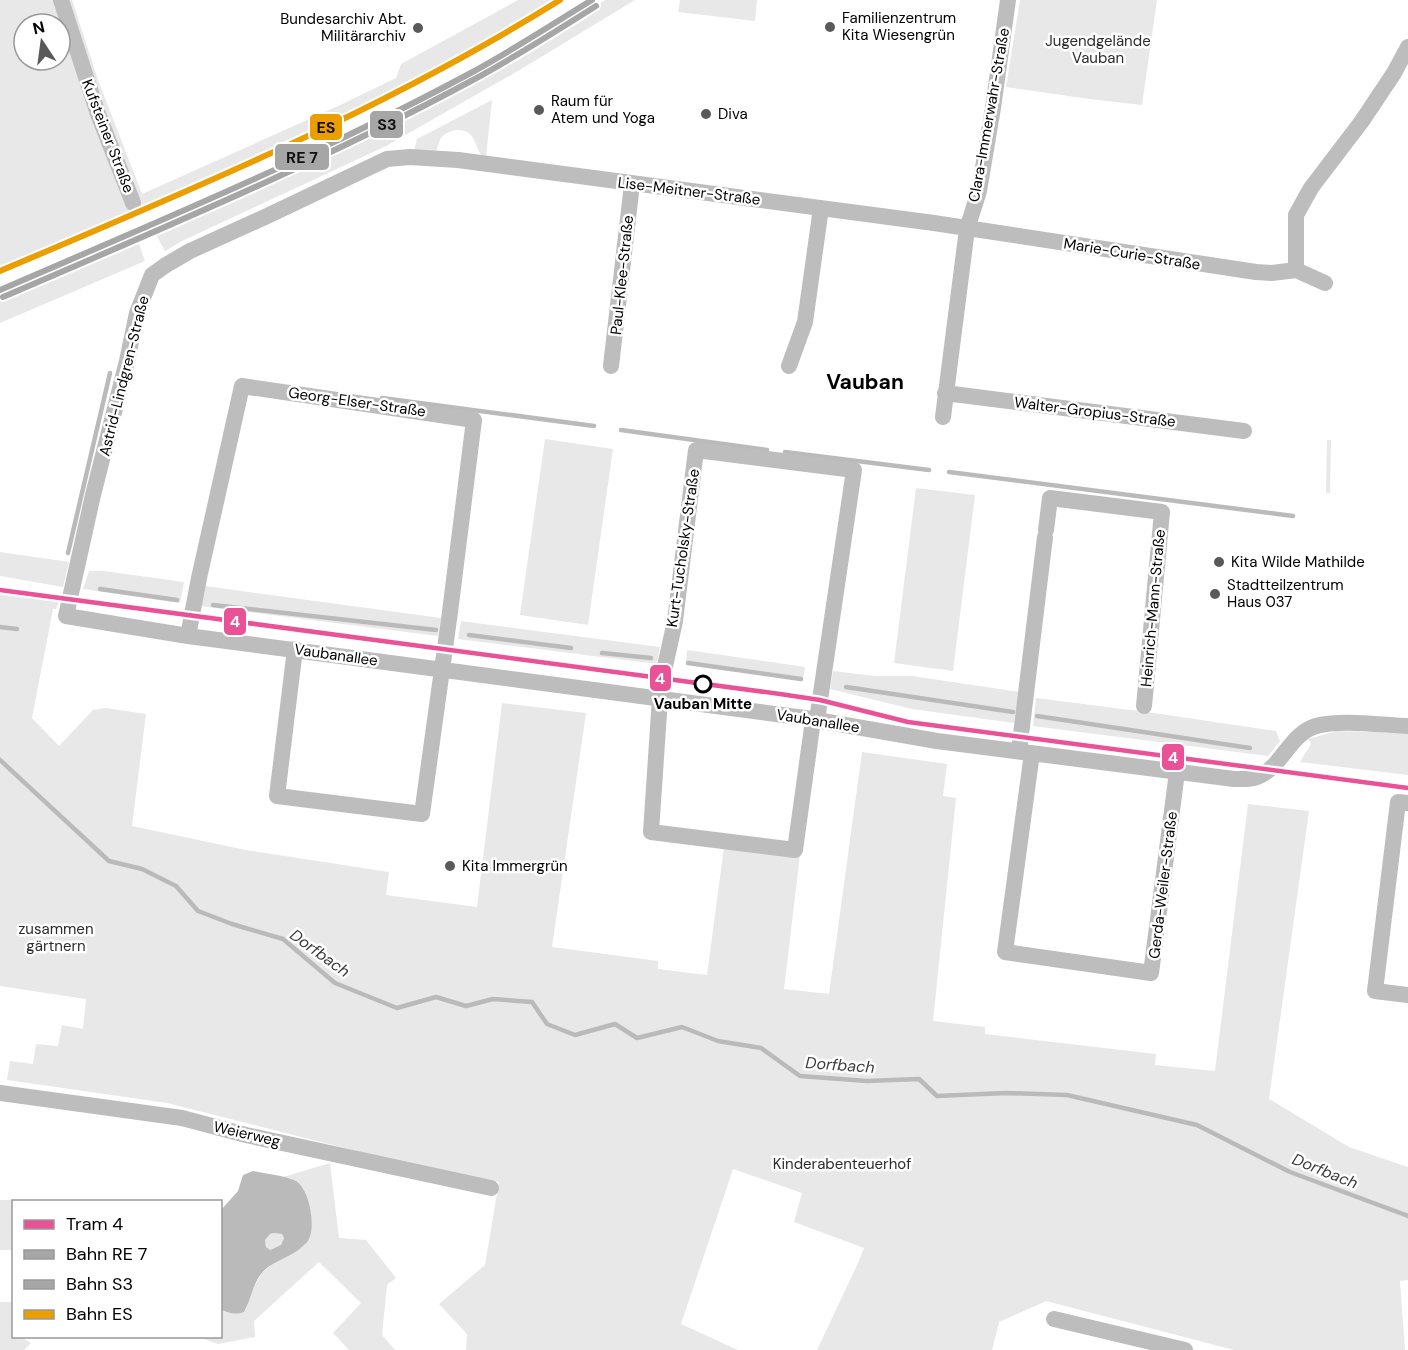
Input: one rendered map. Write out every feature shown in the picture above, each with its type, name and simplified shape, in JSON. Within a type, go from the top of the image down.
[{"type":"street","name":"Kufsteiner Straße","points":[[61,0],[98,114],[133,204]]},
{"type":"street","name":"Clara-Immerwahr-Straße","points":[[967,229],[979,191],[1008,0]]},
{"type":"street","points":[[1296,270],[1296,215],[1311,188],[1362,122],[1408,47]]},
{"type":"street","name":"Lise-Meitner-Straße","points":[[410,157],[458,160],[967,229]]},
{"type":"street","name":"Astrid-Lindgren-Straße","points":[[66,616],[137,313],[152,275],[190,250],[387,159],[410,157]]},
{"type":"street","name":"Paul-Klee-Straße","points":[[611,366],[632,184]]},
{"type":"street","points":[[789,366],[805,322],[821,208]]},
{"type":"street","name":"Marie-Curie-Straße","points":[[967,229],[1256,272],[1296,270],[1325,283]]},
{"type":"street","points":[[943,417],[967,229]]},
{"type":"street","name":"Georg-Elser-Straße","points":[[188,636],[242,386],[474,420],[442,670]]},
{"type":"street","name":"Walter-Gropius-Straße","points":[[945,393],[1244,431]]},
{"type":"street","name":"Kurt-Tucholsky-Straße","points":[[660,698],[675,621],[696,450],[854,470],[815,720]]},
{"type":"street","name":"Heinrich-Mann-Straße","points":[[1025,752],[1050,498],[1161,512],[1144,706]]},
{"type":"street","name":"Vaubanallee","points":[[66,616],[188,636],[815,720],[937,741],[1234,779],[1259,776],[1268,770],[1301,734],[1315,726],[1337,723],[1408,726]]},
{"type":"street","points":[[295,649],[277,796],[422,814],[442,670]]},
{"type":"street","points":[[660,698],[651,832],[795,850],[815,720]]},
{"type":"street","name":"Gerda-Weiler-Straße","points":[[1025,752],[1005,952],[1152,973],[1177,772]]},
{"type":"street","points":[[1408,803],[1398,802],[1375,991],[1408,995]]},
{"type":"street","name":"Weierweg","points":[[0,1094],[182,1118],[256,1137],[491,1188]]},
{"type":"street","points":[[1054,1319],[1185,1350]]},
{"type":"green space","points":[[0,0],[72,0],[98,80],[142,194],[396,78],[401,64],[518,0],[561,0],[441,71],[232,173],[0,272]]},
{"type":"green space","points":[[605,0],[635,0],[518,71],[386,146],[165,251],[154,231],[317,159],[401,118],[490,70]]},
{"type":"green space","points":[[680,0],[757,0],[755,21],[678,12]]},
{"type":"green space","name":"Jugendgelände Vauban","points":[[1020,0],[1157,0],[1142,105],[1006,87]]},
{"type":"green space","points":[[492,100],[486,157],[480,154],[471,135],[460,130],[444,135],[436,151],[414,151],[417,139]]},
{"type":"green space","points":[[137,238],[145,261],[0,323],[0,297]]},
{"type":"green space","points":[[545,439],[613,449],[588,625],[520,615]]},
{"type":"green space","points":[[1327,440],[1331,440],[1330,493],[1326,493]]},
{"type":"green space","points":[[916,488],[975,495],[953,671],[894,663]]},
{"type":"green space","points":[[0,552],[69,562],[63,587],[0,576]]},
{"type":"green space","points":[[89,571],[184,582],[180,603],[83,589]]},
{"type":"green space","points":[[205,586],[441,618],[438,636],[200,606]]},
{"type":"green space","points":[[0,593],[59,602],[56,609],[53,609],[32,718],[59,746],[93,710],[106,708],[146,714],[132,826],[246,850],[389,872],[386,895],[477,907],[502,703],[586,713],[552,947],[658,961],[658,969],[707,975],[724,847],[800,855],[784,989],[829,994],[862,752],[947,764],[943,796],[956,798],[933,1021],[985,1027],[985,1034],[1156,1054],[1155,1065],[1215,1071],[1248,804],[1309,811],[1269,1099],[1349,1147],[1408,1167],[1408,1280],[1400,1281],[1405,1350],[1234,1350],[1046,1301],[999,1322],[992,1350],[817,1350],[864,1248],[794,1222],[802,1193],[733,1169],[681,1324],[738,1350],[466,1350],[467,1334],[439,1304],[485,1265],[499,1182],[388,1159],[167,1103],[7,1080],[10,1061],[33,1064],[36,1044],[58,1046],[62,1025],[83,1029],[86,999],[0,986]]},
{"type":"green space","points":[[461,621],[660,647],[657,664],[458,639]]},
{"type":"green space","points":[[687,650],[805,667],[803,680],[686,664]]},
{"type":"green space","points":[[833,671],[875,676],[912,676],[1019,692],[1014,723],[912,709],[830,689]]},
{"type":"green space","points":[[1036,698],[1276,731],[1280,741],[1268,756],[1033,726]]},
{"type":"green space","points":[[1337,731],[1408,733],[1408,775],[1300,762],[1311,744],[1308,739]]},
{"type":"green space","points":[[330,1163],[339,1238],[366,1240],[396,1278],[387,1285],[382,1335],[395,1350],[349,1350],[333,1333],[361,1303],[319,1262],[254,1321],[255,1337],[218,1344],[201,1338],[222,1338],[222,1310],[229,1313],[246,1310],[251,1292],[262,1273],[275,1262],[302,1247],[310,1238],[311,1219],[307,1197],[292,1179],[283,1177]]},
{"type":"green space","points":[[0,1200],[12,1200],[12,1250],[0,1250]]},
{"type":"green space","points":[[273,1233],[282,1234],[284,1238],[281,1245],[270,1250],[266,1247],[265,1240]]},
{"type":"green space","points":[[0,1302],[12,1302],[12,1338],[23,1338],[31,1343],[24,1350],[0,1350]]},
{"type":"shaded area","points":[[253,1171],[294,1180],[304,1190],[310,1206],[312,1225],[307,1242],[298,1250],[265,1269],[261,1274],[244,1312],[229,1313],[222,1310],[222,1209],[238,1191],[243,1175]],"holes":[[[270,1234],[282,1234],[284,1238],[281,1245],[270,1250],[266,1247],[265,1240]]]},
{"type":"waterway","points":[[68,553],[110,373]]},
{"type":"waterway","points":[[382,398],[594,426]]},
{"type":"waterway","points":[[621,430],[767,450]]},
{"type":"waterway","points":[[785,452],[929,470]]},
{"type":"waterway","points":[[949,472],[1293,516]]},
{"type":"waterway","points":[[100,589],[177,600]]},
{"type":"waterway","points":[[213,605],[436,630]]},
{"type":"waterway","points":[[0,627],[17,629]]},
{"type":"waterway","points":[[469,635],[571,648]]},
{"type":"waterway","points":[[602,653],[651,658]]},
{"type":"waterway","points":[[688,663],[801,679]]},
{"type":"waterway","points":[[846,687],[1013,712]]},
{"type":"waterway","points":[[1037,716],[1250,748]]},
{"type":"waterway","name":"Dorfbach","points":[[0,760],[109,861],[142,869],[176,886],[198,911],[283,939],[335,983],[397,1008],[436,997],[466,1006],[493,999],[532,1002],[547,1024],[575,1035],[615,1024],[637,1038],[682,1027],[718,1041],[761,1048],[800,1076],[867,1081],[919,1079],[937,1096],[1006,1093],[1067,1095],[1197,1125],[1290,1172],[1408,1216]]},
{"type":"tram line","name":"4","points":[[0,590],[780,694],[820,700],[908,722],[1408,788]]},
{"type":"transit line","points":[[0,290],[294,161],[410,105],[515,48],[592,0]]},
{"type":"rail line","name":"ES","points":[[0,271],[215,179],[356,113],[493,40],[560,0]]},
{"type":"rail line","name":"S3","points":[[3,297],[356,140],[487,72],[596,6]]},
{"type":"place","name":"Familienzentrum Kita Wiesengrün","points":[[830,27]]},
{"type":"place","name":"Bundesarchiv Abt. Militärarchiv","points":[[418,28]]},
{"type":"place","name":"Raum für Atem und Yoga","points":[[539,110]]},
{"type":"place","name":"Diva","points":[[706,114]]},
{"type":"place","name":"Kita Wilde Mathilde","points":[[1219,562]]},
{"type":"place","name":"Stadtteilzentrum Haus 037","points":[[1215,594]]},
{"type":"place","name":"Vauban Mitte","points":[[703,684]]},
{"type":"place","name":"Kita Immergrün","points":[[450,866]]},
{"type":"district","name":"Vauban","points":[[865,382]]},
{"type":"park label","name":"zusammen gärtnern","points":[[56,938]]},
{"type":"park label","name":"Kinderabenteuerhof","points":[[842,1164]]}]
